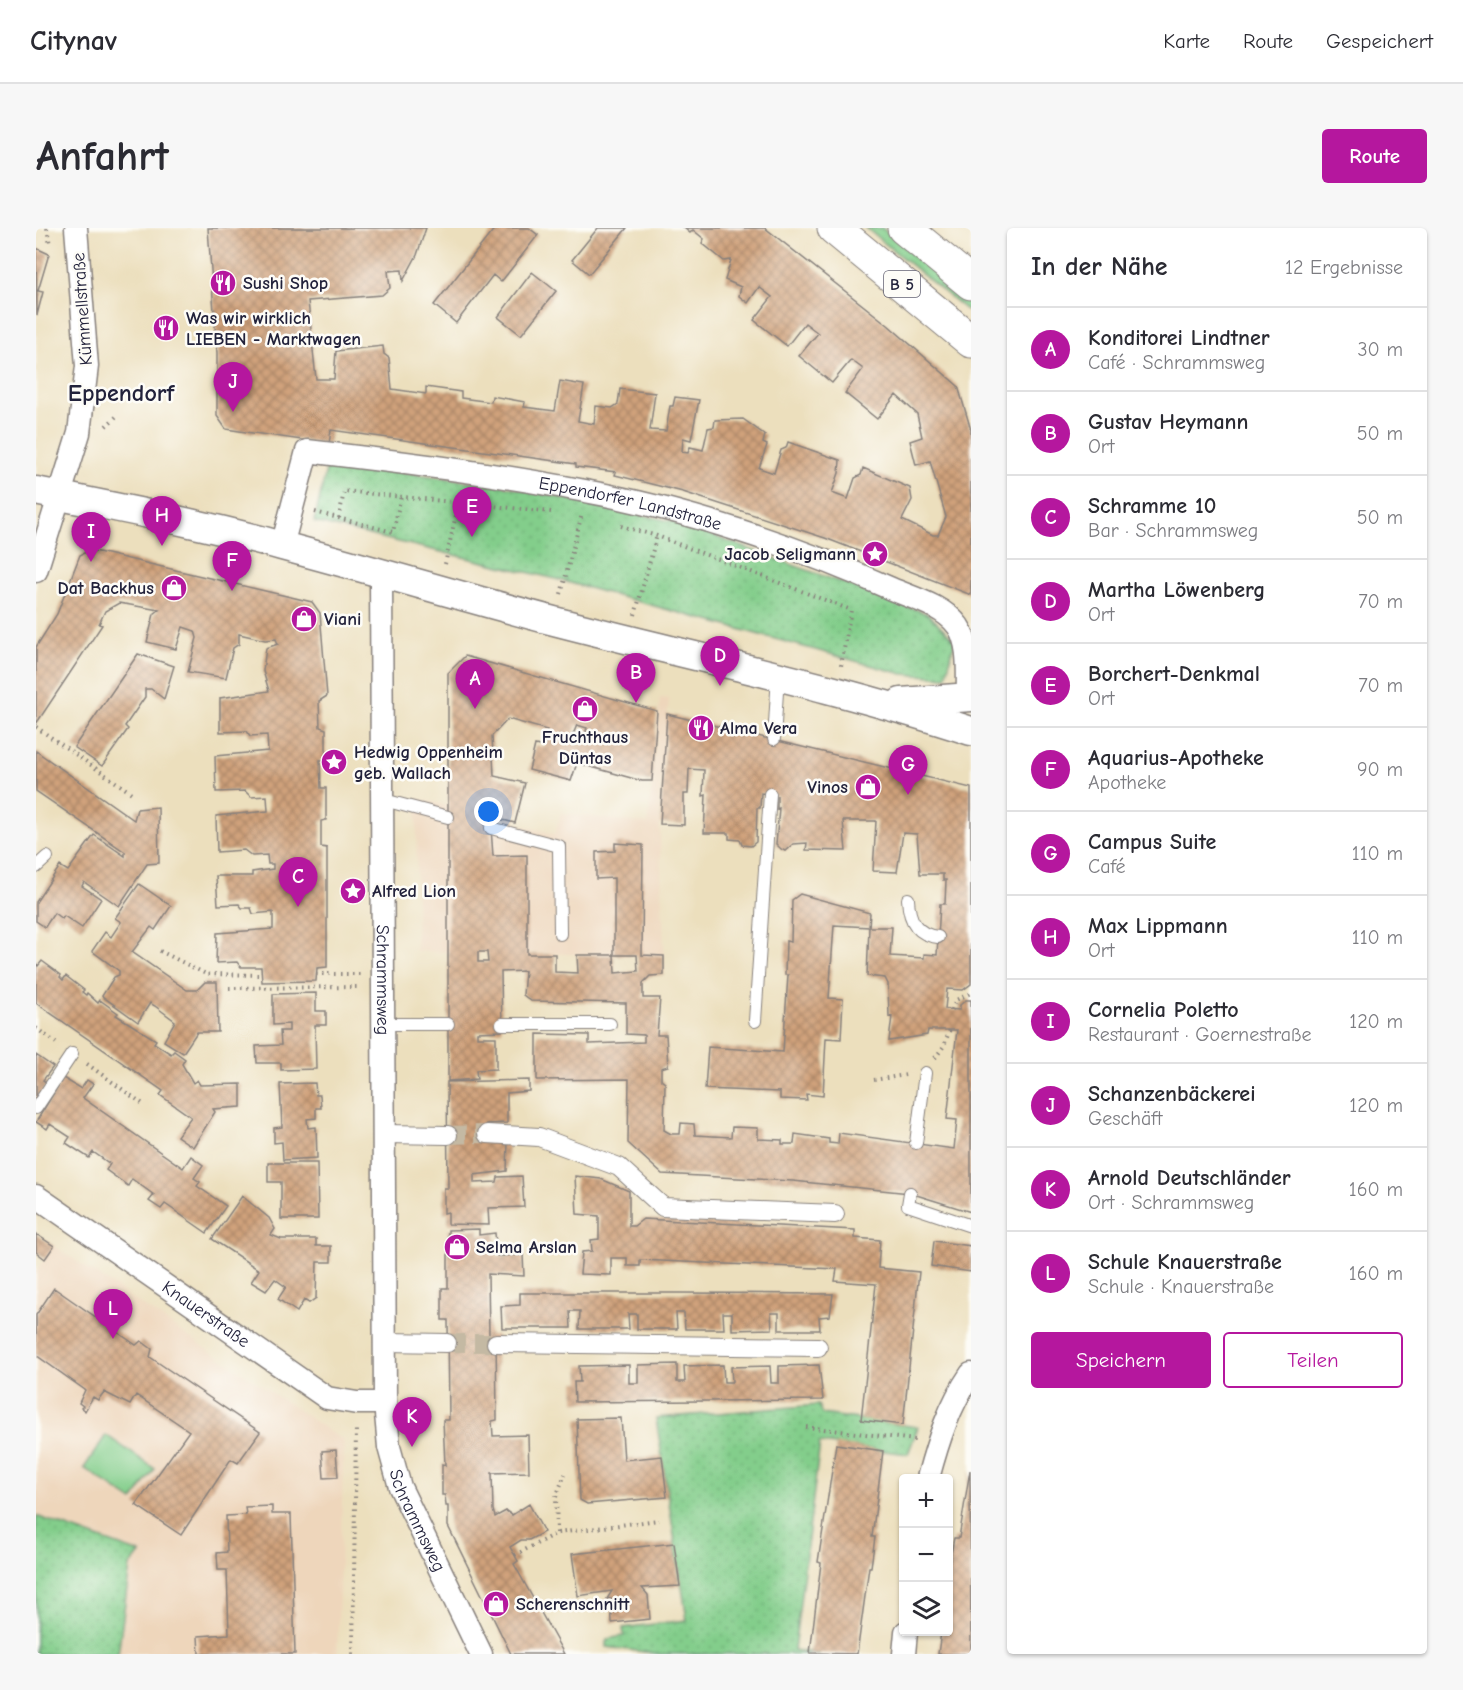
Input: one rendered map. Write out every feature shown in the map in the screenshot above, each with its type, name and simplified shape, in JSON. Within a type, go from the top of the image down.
[{"type":"main road","name":"B 5","points":[[834,228],[971,340]]},
{"type":"main road","name":"B 5","points":[[904,228],[971,283]]},
{"type":"street","name":"Kümmellstraße","points":[[36,571],[49,494],[80,433],[87,366],[76,228]]},
{"type":"street","name":"Eppendorfer Landstraße","points":[[282,546],[307,451],[466,471],[587,491],[666,510],[796,549],[942,611],[958,627],[963,637],[970,696],[887,703]]},
{"type":"street","name":"Eppendorfer Landstraße","points":[[49,494],[282,546],[553,621],[836,689],[971,731]]},
{"type":"street","name":"Schrammsweg","points":[[381,575],[384,800],[382,1024],[385,1403],[389,1447],[399,1486],[482,1654]]},
{"type":"street","points":[[384,1134],[448,1135]]},
{"type":"street","points":[[487,1134],[539,1137],[619,1167],[663,1207],[835,1214]]},
{"type":"street","name":"Knauerstraße","points":[[36,1197],[327,1398],[357,1403],[385,1403]]},
{"type":"street","points":[[386,1342],[447,1343]]},
{"type":"street","points":[[496,1343],[818,1347]]},
{"type":"street","points":[[929,1474],[937,1442],[958,1394],[971,1374]]},
{"type":"street","points":[[904,1654],[906,1636]]},
{"type":"lane","points":[[774,739],[778,675]]},
{"type":"lane","points":[[755,1021],[770,794]]},
{"type":"lane","points":[[384,800],[448,817]]},
{"type":"lane","points":[[491,828],[559,846],[560,934]]},
{"type":"lane","points":[[36,867],[47,857]]},
{"type":"lane","points":[[908,899],[913,924],[920,932],[938,936]]},
{"type":"lane","points":[[382,1024],[448,1024]]},
{"type":"lane","points":[[502,1024],[610,1024]]},
{"type":"lane","points":[[36,1108],[72,1054]]},
{"type":"lane","points":[[916,1143],[925,1073]]},
{"type":"lane","points":[[910,1193],[908,1205],[971,1226]]},
{"type":"path","points":[[47,228],[51,246]]},
{"type":"path","points":[[440,588],[466,471]]},
{"type":"path","points":[[400,496],[393,532],[339,518],[344,491],[400,496],[559,513]]},
{"type":"path","points":[[553,621],[587,491]]},
{"type":"path","points":[[628,639],[666,510]]},
{"type":"path","points":[[570,514],[592,518]]},
{"type":"path","points":[[614,524],[657,536],[851,610],[836,689]]},
{"type":"path","points":[[36,727],[133,794]]},
{"type":"path","points":[[160,951],[206,974],[262,975]]},
{"type":"path","points":[[316,974],[382,980]]},
{"type":"path","points":[[229,988],[382,980]]},
{"type":"path","points":[[952,1010],[956,1000],[971,993]]},
{"type":"path","points":[[874,1080],[925,1073],[944,1046],[950,1029]]},
{"type":"path","points":[[353,1654],[357,1403]]},
{"type":"path","points":[[806,1427],[937,1442]]},
{"type":"path","points":[[557,1533],[556,1497],[565,1474]]},
{"type":"path","points":[[514,1555],[557,1533],[659,1520]]},
{"type":"shaded area","points":[[660,698],[669,699],[659,803],[664,956],[416,951],[417,798],[555,834],[561,813],[648,824]]},
{"type":"shaded area","points":[[54,1246],[344,1441],[337,1654],[118,1654],[130,1566],[140,1553],[36,1516],[36,1272]]},
{"type":"green space","points":[[866,228],[882,228],[971,300],[971,314]]},
{"type":"green space","points":[[328,462],[511,487],[675,522],[928,614],[955,640],[946,677],[903,674],[552,578],[314,522]]},
{"type":"green space","points":[[818,1405],[822,1414],[918,1427],[908,1454],[820,1443],[794,1650],[820,1654],[660,1654],[607,1647],[607,1639],[624,1636],[623,1628],[687,1620],[656,1418]]},
{"type":"green space","points":[[106,1435],[155,1469],[133,1501],[84,1468]]},
{"type":"green space","points":[[36,1516],[140,1553],[130,1566],[118,1654],[36,1654]]},
{"type":"building","points":[[208,228],[426,228],[417,255],[403,281],[402,270],[388,271],[390,288],[382,295],[308,301],[316,379],[334,379],[336,351],[383,346],[384,354],[389,358],[392,389],[426,394],[426,387],[461,392],[461,398],[491,402],[492,396],[525,402],[524,407],[555,411],[560,381],[584,385],[578,421],[594,424],[596,406],[612,408],[618,404],[620,389],[655,393],[650,430],[666,431],[670,406],[673,406],[675,397],[699,400],[691,440],[683,438],[682,452],[688,453],[690,447],[703,450],[708,428],[714,427],[715,420],[743,419],[765,435],[763,443],[767,445],[759,468],[774,473],[781,450],[786,448],[788,442],[840,460],[839,473],[832,493],[848,499],[855,478],[861,475],[863,468],[910,488],[912,500],[902,520],[933,535],[938,535],[946,517],[930,461],[916,465],[910,441],[922,437],[917,414],[896,395],[877,419],[845,393],[863,369],[851,360],[832,383],[799,356],[818,333],[805,323],[787,346],[754,320],[772,297],[759,287],[748,303],[739,296],[741,287],[725,280],[731,260],[724,261],[702,243],[704,239],[693,230],[690,233],[684,228],[765,228],[888,325],[958,386],[971,430],[971,595],[825,538],[683,492],[615,475],[616,472],[576,467],[576,464],[331,430],[329,444],[226,429],[217,416],[217,353]]},
{"type":"building","points":[[495,228],[529,228],[538,235],[501,282],[493,275],[456,323],[434,305]]},
{"type":"building","points":[[598,228],[627,228],[589,274],[572,260]]},
{"type":"building","points":[[36,248],[49,254],[38,291],[43,292],[37,315]]},
{"type":"building","points":[[532,272],[556,291],[521,335],[498,317]]},
{"type":"building","points":[[90,550],[312,602],[320,613],[327,696],[319,701],[320,727],[326,729],[326,760],[320,760],[321,788],[326,788],[326,820],[321,821],[321,847],[327,848],[327,967],[317,968],[316,981],[262,982],[261,967],[241,967],[237,962],[216,963],[217,933],[273,929],[273,912],[253,914],[251,908],[242,908],[239,904],[218,905],[216,876],[252,876],[252,872],[273,869],[273,864],[268,864],[267,855],[252,856],[244,850],[217,852],[216,816],[268,811],[267,796],[251,797],[245,791],[216,792],[215,756],[268,751],[267,735],[250,736],[247,731],[220,732],[220,698],[269,691],[263,671],[266,648],[278,644],[276,639],[265,640],[239,634],[239,644],[233,648],[226,678],[188,672],[197,638],[195,631],[183,627],[176,649],[147,642],[154,614],[159,610],[119,603],[105,611],[99,624],[102,625],[36,724],[36,647],[57,614],[80,555]]},
{"type":"building","points":[[138,654],[174,666],[164,699],[151,689],[145,689],[145,697],[125,726],[128,729],[102,766],[74,747]]},
{"type":"building","points":[[465,656],[657,711],[652,781],[642,781],[577,763],[571,781],[529,770],[535,745],[544,747],[547,730],[508,719],[492,736],[494,776],[525,783],[515,823],[491,817],[491,828],[493,856],[527,855],[527,954],[555,954],[555,972],[578,973],[577,955],[614,955],[614,878],[596,879],[596,852],[615,851],[615,843],[643,845],[642,955],[664,956],[664,975],[650,976],[643,983],[643,998],[660,998],[657,1035],[666,1035],[668,1066],[661,1068],[661,1080],[665,1083],[664,1130],[671,1134],[680,1134],[681,1123],[694,1124],[695,1135],[731,1137],[732,1127],[758,1128],[758,1139],[782,1140],[782,1144],[794,1144],[795,1134],[829,1139],[829,1143],[838,1144],[839,1133],[954,1149],[957,1120],[947,1119],[957,1030],[928,1030],[927,1035],[889,1041],[892,1016],[889,1017],[888,984],[885,978],[867,976],[869,927],[892,927],[890,956],[924,958],[924,954],[937,955],[940,904],[945,904],[946,880],[943,880],[943,874],[920,874],[917,834],[903,833],[897,872],[873,871],[876,821],[843,821],[846,851],[806,850],[807,843],[793,844],[785,851],[776,844],[779,808],[777,809],[777,796],[761,793],[760,808],[757,808],[756,842],[751,846],[742,845],[740,840],[729,839],[729,833],[704,833],[706,795],[703,796],[704,770],[689,769],[688,794],[684,794],[684,825],[660,824],[667,714],[971,788],[971,984],[963,990],[947,989],[945,1009],[960,1010],[960,1005],[966,1000],[971,1000],[971,1212],[910,1193],[793,1181],[662,1174],[628,1143],[629,1079],[537,1080],[537,1034],[589,1035],[589,1044],[644,1042],[644,1035],[626,1034],[626,1003],[531,1001],[523,995],[525,971],[501,972],[502,1031],[477,1032],[477,1037],[496,1037],[496,1069],[476,1070],[477,1079],[448,1081],[448,673]],"holes":[[[577,725],[587,728],[583,740],[572,737]],[[478,952],[487,952],[488,962],[478,962]],[[614,955],[637,955],[638,971],[615,973]]]},
{"type":"building","points":[[36,751],[134,820],[137,809],[158,807],[159,863],[147,864],[119,906],[84,882],[82,886],[101,899],[82,928],[64,916],[62,919],[54,913],[45,927],[36,921],[36,902],[60,866],[68,871],[94,835],[125,856],[125,852],[36,791]]},
{"type":"building","points":[[139,884],[171,906],[155,930],[151,927],[132,952],[187,990],[197,990],[205,982],[217,982],[218,1032],[197,1032],[183,1053],[164,1041],[175,1021],[155,1006],[150,1003],[138,1022],[102,996],[114,977],[119,975],[119,971],[92,951],[105,932],[111,937],[121,922],[115,918]]},
{"type":"building","points":[[800,894],[870,913],[869,927],[834,925],[829,998],[843,999],[841,1039],[826,1038],[823,1096],[806,1094],[807,1100],[780,1099],[780,1092],[705,1089],[708,1047],[783,1052],[788,975],[785,975],[786,941],[791,942],[792,900]]},
{"type":"building","points":[[42,961],[61,975],[63,980],[66,976],[84,990],[82,992],[86,995],[87,993],[98,1003],[100,1000],[118,1013],[116,1015],[156,1040],[154,1043],[171,1054],[174,1051],[185,1059],[182,1064],[193,1083],[197,1080],[200,1085],[241,1084],[241,1107],[213,1109],[215,1112],[193,1147],[177,1136],[191,1117],[160,1095],[163,1091],[36,1003],[36,963],[38,966]]},
{"type":"building","points":[[316,993],[316,1011],[326,1011],[326,1025],[315,1025],[316,1069],[281,1070],[281,1063],[257,1063],[256,1046],[281,1045],[280,1031],[289,1031],[289,1024],[273,1025],[273,994]]},
{"type":"building","points":[[36,1055],[53,1067],[43,1080],[48,1084],[36,1101]]},
{"type":"building","points":[[63,1078],[81,1089],[87,1080],[93,1084],[83,1098],[183,1168],[191,1156],[203,1165],[194,1178],[200,1182],[197,1186],[226,1206],[207,1233],[165,1204],[161,1209],[149,1201],[154,1195],[132,1179],[128,1186],[106,1170],[110,1164],[93,1152],[89,1158],[66,1143],[70,1137],[50,1124],[47,1129],[36,1122]]},
{"type":"building","points":[[529,1080],[529,1091],[507,1093],[507,1123],[486,1124],[487,1141],[508,1141],[507,1171],[474,1175],[474,1183],[497,1182],[498,1177],[522,1176],[524,1207],[488,1208],[489,1225],[448,1224],[448,1212],[444,1213],[444,1188],[448,1188],[447,1082]]},
{"type":"building","points":[[315,1083],[316,1095],[320,1095],[321,1108],[316,1108],[316,1118],[307,1119],[308,1128],[316,1127],[317,1158],[283,1160],[282,1142],[274,1143],[274,1128],[282,1127],[280,1084]]},
{"type":"building","points":[[268,1163],[317,1163],[318,1219],[281,1219],[281,1182],[268,1182]]},
{"type":"building","points":[[575,1176],[601,1179],[629,1191],[629,1226],[634,1226],[643,1219],[855,1230],[855,1238],[880,1240],[878,1268],[919,1272],[903,1425],[861,1420],[876,1284],[835,1281],[837,1269],[640,1260],[640,1266],[627,1266],[627,1258],[611,1258],[611,1275],[580,1274],[582,1252],[592,1251],[591,1240],[599,1239],[599,1216],[577,1214]]},
{"type":"building","points":[[242,1196],[269,1218],[275,1229],[271,1235],[281,1239],[316,1239],[316,1246],[331,1246],[331,1262],[317,1262],[316,1298],[309,1303],[304,1300],[297,1312],[278,1299],[286,1287],[275,1279],[266,1291],[251,1282],[259,1270],[212,1239]]},
{"type":"building","points":[[479,1229],[479,1235],[495,1233],[497,1256],[523,1255],[524,1276],[488,1274],[489,1335],[496,1335],[497,1420],[492,1421],[493,1436],[528,1435],[529,1472],[492,1473],[493,1510],[495,1517],[506,1511],[512,1515],[529,1504],[544,1532],[529,1540],[521,1540],[510,1547],[518,1561],[514,1564],[564,1654],[511,1654],[448,1526],[448,1506],[446,1506],[445,1495],[442,1495],[442,1464],[445,1465],[443,1420],[449,1420],[448,1320],[442,1320],[442,1288],[448,1288],[448,1230]]},
{"type":"building","points":[[36,1234],[54,1246],[45,1259],[36,1252]]},
{"type":"building","points":[[934,1241],[971,1246],[971,1272],[931,1266]]},
{"type":"building","points":[[54,1288],[136,1345],[141,1341],[152,1349],[150,1357],[260,1432],[238,1463],[231,1459],[181,1535],[136,1505],[189,1431],[136,1395],[130,1405],[104,1392],[98,1400],[93,1397],[85,1411],[81,1408],[83,1406],[79,1403],[85,1390],[36,1355],[36,1315]]},
{"type":"building","points":[[520,1293],[833,1294],[830,1316],[819,1317],[820,1330],[779,1330],[779,1313],[771,1313],[772,1329],[732,1330],[732,1313],[723,1313],[724,1329],[685,1329],[684,1313],[676,1313],[677,1329],[637,1329],[637,1314],[628,1314],[629,1329],[579,1329],[580,1311],[570,1311],[571,1328],[502,1328],[501,1306],[520,1305]]},
{"type":"building","points":[[677,1364],[677,1382],[685,1382],[684,1366],[723,1365],[724,1382],[732,1382],[731,1367],[770,1366],[771,1383],[779,1383],[779,1366],[819,1365],[823,1400],[575,1402],[574,1382],[580,1382],[579,1366],[629,1365],[629,1383],[638,1383],[638,1365]]},
{"type":"building","points":[[621,1418],[624,1460],[662,1456],[667,1497],[587,1504],[580,1500],[577,1419]]},
{"type":"building","points":[[836,1444],[883,1451],[872,1537],[875,1537],[857,1654],[810,1653],[821,1563],[818,1562]]},
{"type":"building","points":[[336,1450],[338,1477],[324,1478],[322,1451]]},
{"type":"building","points":[[970,1470],[971,1654],[938,1654],[940,1636],[953,1636],[953,1543],[954,1538],[959,1538]]},
{"type":"building","points":[[272,1506],[272,1514],[291,1514],[295,1654],[199,1654],[198,1636],[229,1634],[227,1570],[218,1570],[217,1553],[227,1552],[226,1516],[246,1515],[245,1507]]},
{"type":"building","points":[[674,1543],[680,1586],[642,1588],[648,1595],[650,1619],[612,1623],[611,1599],[607,1599],[612,1591],[578,1596],[572,1554]]},
{"type":"tunnel","points":[[448,1135],[487,1134]]},
{"type":"tunnel","points":[[447,1343],[496,1343]]},
{"type":"place","name":"Sushi Shop","points":[[223,283]]},
{"type":"place","name":"Was wir wirklich LIEBEN - Marktwagen","points":[[166,328]]},
{"type":"place","name":"Schanzenbäckerei","points":[[233,412]]},
{"type":"place","name":"Borchert-Denkmal","points":[[472,537]]},
{"type":"place","name":"Max Lippmann","points":[[162,546]]},
{"type":"place","name":"Jacob Seligmann","points":[[875,554]]},
{"type":"place","name":"Cornelia Poletto","points":[[91,562]]},
{"type":"place","name":"Dat Backhus","points":[[174,588]]},
{"type":"place","name":"Aquarius-Apotheke","points":[[232,591]]},
{"type":"place","name":"Viani","points":[[304,619]]},
{"type":"place","name":"Martha Löwenberg","points":[[720,686]]},
{"type":"place","name":"Gustav Heymann","points":[[636,703]]},
{"type":"place","name":"Konditorei Lindtner","points":[[475,709]]},
{"type":"place","name":"Fruchthaus Düntas","points":[[585,709]]},
{"type":"place","name":"Alma Vera","points":[[701,728]]},
{"type":"place","name":"Hedwig Oppenheim geb. Wallach","points":[[334,762]]},
{"type":"place","name":"Vinos","points":[[868,787]]},
{"type":"place","name":"Campus Suite","points":[[908,795]]},
{"type":"place","name":"Alfred Lion","points":[[353,891]]},
{"type":"place","name":"Schramme 10","points":[[298,907]]},
{"type":"place","name":"Selma Arslan","points":[[457,1247]]},
{"type":"place","name":"Schule Knauerstraße","points":[[113,1339]]},
{"type":"place","name":"Arnold Deutschländer","points":[[412,1447]]},
{"type":"place","name":"Scherenschnitt","points":[[496,1604]]},
{"type":"district","name":"Eppendorf","points":[[121,393]]}]
